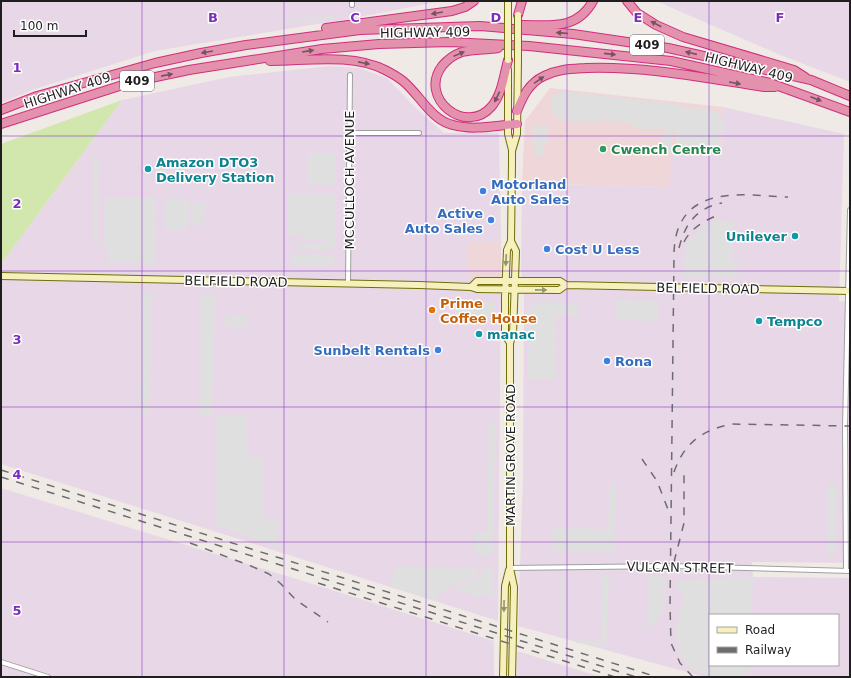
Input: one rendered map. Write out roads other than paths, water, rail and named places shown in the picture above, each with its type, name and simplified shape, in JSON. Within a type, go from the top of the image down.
[{"type":"highway","points":[[246,45],[318,30],[452,11],[465,7],[474,1]]},
{"type":"highway","points":[[518,16],[522,1]]},
{"type":"highway","points":[[480,26],[557,25],[570,22],[580,17],[588,10],[593,1]]},
{"type":"highway","points":[[627,1],[637,13],[656,25],[683,37],[794,70],[811,80]]},
{"type":"highway","name":"HIGHWAY 409","points":[[1,110],[36,96],[155,63],[246,45],[360,30],[480,26],[573,34],[668,48],[811,80],[850,96]]},
{"type":"highway","name":"HIGHWAY 409","points":[[1,124],[132,82],[241,61],[322,49],[379,44],[450,42],[529,46],[671,61],[782,86],[850,112]]},
{"type":"highway","points":[[508,60],[502,87],[491,107],[484,113],[466,118],[455,115],[439,100],[435,89],[435,82],[440,69],[447,60],[460,53],[473,50],[529,46]]},
{"type":"highway","points":[[241,61],[334,59],[370,64],[386,70],[404,82],[438,118],[446,123],[454,126],[468,127],[518,124]]},
{"type":"highway","points":[[517,111],[531,86],[545,76],[560,70],[604,68],[670,72],[764,88],[782,86]]},
{"type":"main road","name":"MARTIN GROVE ROAD","points":[[508,1],[508,134],[512,151],[512,241],[516,251],[513,334],[510,343],[510,568],[514,587],[512,677]]},
{"type":"main road","name":"MARTIN GROVE ROAD","points":[[512,151],[518,124],[518,1]]},
{"type":"main road","name":"MARTIN GROVE ROAD","points":[[510,343],[505,335],[505,280],[507,250],[512,241]]},
{"type":"main road","name":"BELFIELD ROAD","points":[[1,276],[471,287],[477,289],[559,290],[566,285]]},
{"type":"main road","name":"BELFIELD ROAD","points":[[471,287],[477,281],[515,280],[560,281],[566,285],[850,291]]},
{"type":"main road","name":"MARTIN GROVE ROAD","points":[[503,677],[504,586],[510,568]]},
{"type":"street","name":"MCCULLOCH AVENUE","points":[[348,284],[350,75]]},
{"type":"street","points":[[350,133],[419,133]]},
{"type":"street","points":[[848,571],[845,426],[850,291],[850,210]]},
{"type":"street","name":"VULCAN STREET","points":[[510,568],[671,566],[848,571]]},
{"type":"street","points":[[1,662],[48,677]]},
{"type":"railway","points":[[693,677],[680,663],[671,643],[670,606],[675,239],[678,229],[686,215],[697,205],[711,199],[741,195],[788,197]]},
{"type":"railway","points":[[679,248],[688,225],[693,218],[705,209],[722,203]]},
{"type":"railway","points":[[684,242],[690,233],[698,226],[718,215]]},
{"type":"railway","points":[[674,472],[683,453],[696,439],[712,430],[732,424],[850,426]]},
{"type":"railway","points":[[642,459],[657,481],[669,512]]},
{"type":"railway","points":[[1,470],[657,677]]},
{"type":"railway","points":[[674,562],[684,523],[684,470]]},
{"type":"railway","points":[[1,477],[636,677]]},
{"type":"railway","points":[[190,543],[269,574],[296,600],[328,622]]},
{"type":"railway","points":[[318,583],[615,677]]},
{"type":"place","name":"Cwench Centre","points":[[603,149]]},
{"type":"place","name":"Amazon DTO3 Delivery Station","points":[[148,169]]},
{"type":"place","name":"Motorland Auto Sales","points":[[483,191]]},
{"type":"place","name":"Active Auto Sales","points":[[491,220]]},
{"type":"place","name":"Unilever","points":[[795,236]]},
{"type":"place","name":"Cost U Less","points":[[547,249]]},
{"type":"place","name":"Prime Coffee House","points":[[432,310]]},
{"type":"place","name":"Tempco","points":[[759,321]]},
{"type":"place","name":"manac","points":[[479,334]]},
{"type":"place","name":"Sunbelt Rentals","points":[[438,350]]},
{"type":"place","name":"Rona","points":[[607,361]]}]
